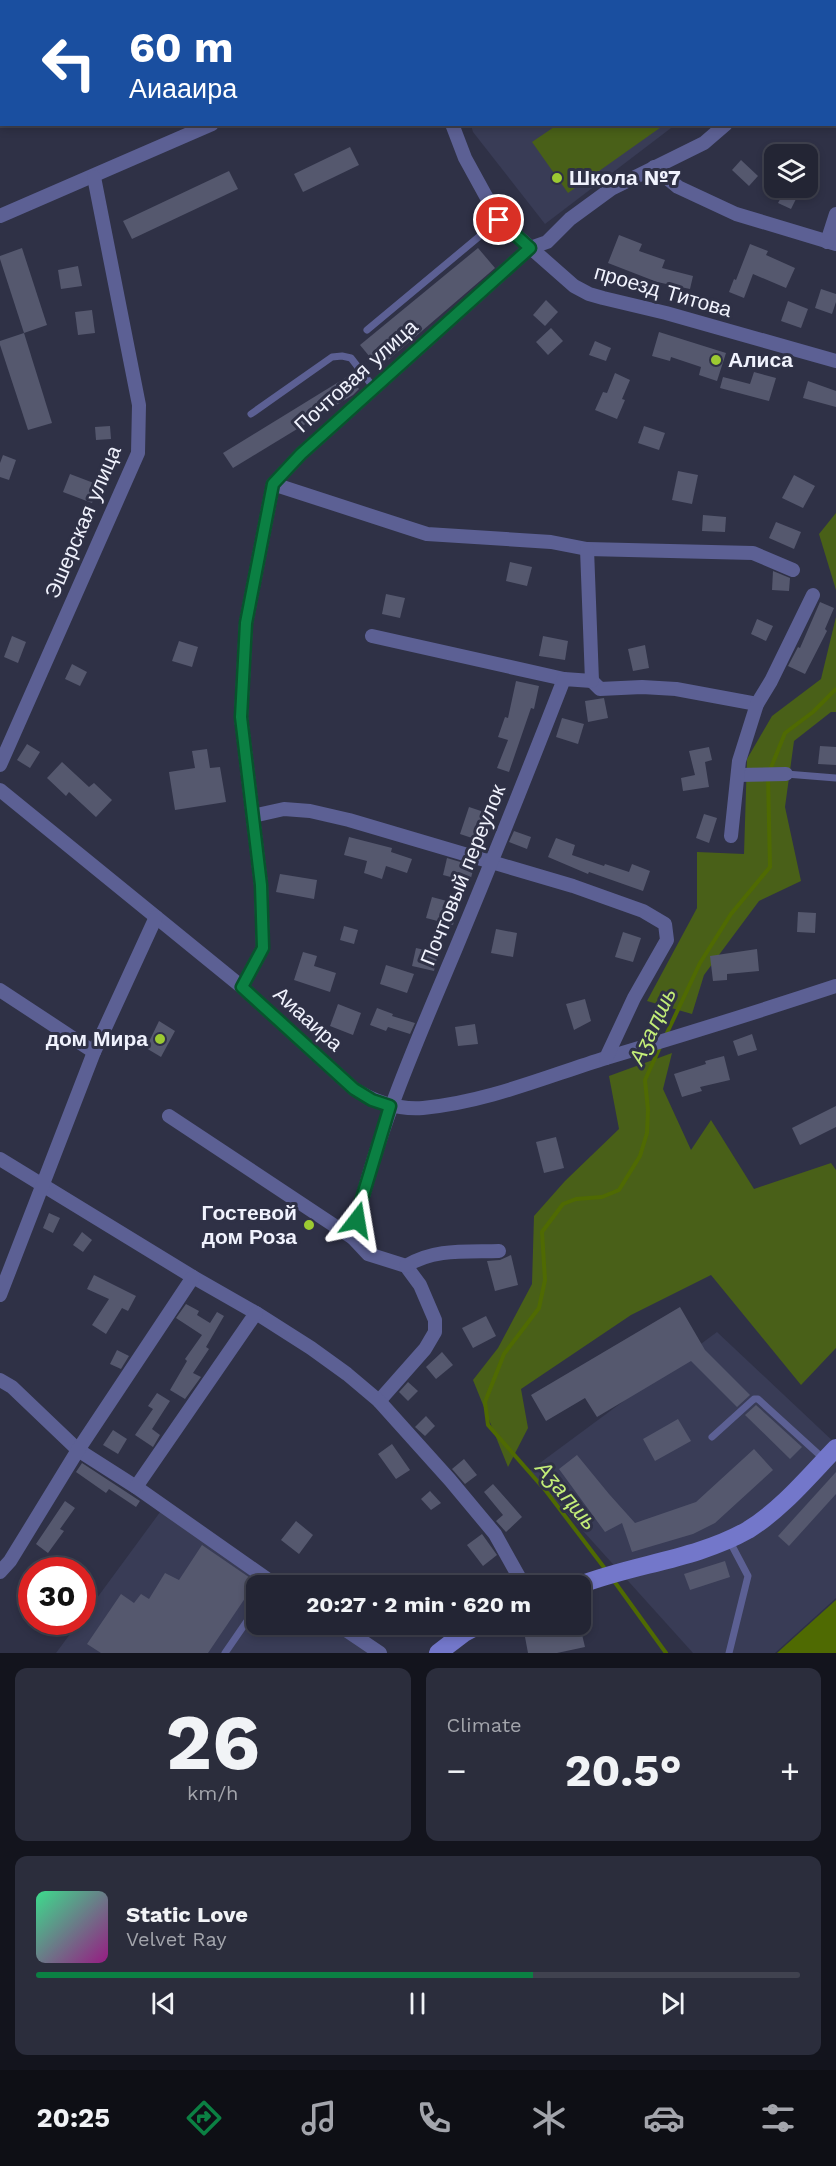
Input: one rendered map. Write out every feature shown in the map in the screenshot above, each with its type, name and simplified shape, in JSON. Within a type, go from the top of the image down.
[{"type":"main road","points":[[591,1581],[685,1555],[729,1539],[763,1520],[830,1454]]},
{"type":"main road","points":[[438,1653],[461,1635]]},
{"type":"street","points":[[0,216],[208,126]]},
{"type":"street","name":"проезд Титова","points":[[453,126],[465,158],[499,220],[574,286],[589,294],[836,361]]},
{"type":"street","name":"Почтовая улица","points":[[273,484],[301,454],[530,248],[547,242],[570,219],[611,189],[704,142],[724,126]]},
{"type":"street","points":[[654,167],[678,188],[736,214],[832,243],[836,214]]},
{"type":"street","name":"Эшерская улица","points":[[0,765],[138,453],[139,405],[94,177]]},
{"type":"street","points":[[242,987],[263,948],[261,885],[241,717],[243,665],[246,623],[273,484],[427,534],[551,542],[586,549],[753,553],[793,570]]},
{"type":"street","points":[[586,549],[592,681]]},
{"type":"street","points":[[731,836],[739,761],[757,704],[771,681],[813,595]]},
{"type":"street","points":[[372,636],[564,679],[592,681],[600,689],[642,687],[676,689],[757,704]]},
{"type":"street","name":"Почтовый переулок","points":[[353,1238],[361,1202],[390,1106],[492,861],[564,679]]},
{"type":"street","points":[[738,775],[786,774]]},
{"type":"street","name":"Аиааира","points":[[0,790],[242,987],[354,1089],[372,1100],[390,1106],[421,1108],[519,1088],[606,1058],[644,1048],[836,986]]},
{"type":"street","points":[[253,816],[284,809],[310,811],[349,820],[573,886],[643,911],[665,924],[667,940],[634,998],[606,1058]]},
{"type":"street","points":[[0,1295],[94,1052],[156,917]]},
{"type":"street","points":[[0,990],[94,1052]]},
{"type":"street","points":[[169,1116],[353,1238],[368,1254],[406,1266],[420,1285],[430,1305],[435,1320],[435,1332],[425,1349],[379,1401]]},
{"type":"street","points":[[0,1158],[193,1277],[256,1313],[347,1374],[379,1401],[450,1480],[495,1534],[518,1575]]},
{"type":"street","points":[[406,1266],[420,1257],[438,1253],[499,1251]]},
{"type":"street","points":[[0,1572],[10,1561],[78,1450],[193,1277]]},
{"type":"street","points":[[136,1487],[256,1313]]},
{"type":"street","points":[[0,1380],[12,1387],[78,1450],[136,1487],[260,1575]]},
{"type":"street","points":[[353,1635],[380,1653]]},
{"type":"lane","points":[[367,330],[499,220]]},
{"type":"lane","points":[[251,414],[332,357],[351,358],[374,388]]},
{"type":"lane","points":[[786,774],[836,778]]},
{"type":"lane","points":[[712,1437],[754,1399],[758,1399],[830,1454]]},
{"type":"lane","points":[[729,1539],[748,1576],[729,1653]]},
{"type":"lane","points":[[225,1653],[246,1623]]},
{"type":"shaded area","name":"Школа №7","points":[[471,126],[674,126],[545,224],[473,132]]},
{"type":"shaded area","points":[[556,126],[663,126],[568,193],[532,142]]},
{"type":"shaded area","points":[[836,513],[836,590],[819,534]]},
{"type":"shaded area","points":[[836,617],[836,712],[831,712],[794,741],[785,807],[801,881],[759,901],[704,975],[692,1014],[647,1001],[697,908],[697,852],[744,854],[747,759],[772,716],[821,679]]},
{"type":"shaded area","points":[[672,1053],[663,1089],[691,1150],[711,1120],[754,1189],[831,1163],[836,1170],[836,1348],[801,1385],[711,1275],[631,1315],[521,1389],[528,1428],[508,1467],[473,1380],[498,1348],[532,1284],[534,1216],[565,1181],[619,1129],[609,1076]]},
{"type":"shaded area","points":[[717,1332],[836,1444],[836,1598],[775,1653],[693,1653],[529,1471]]},
{"type":"shaded area","points":[[166,1504],[271,1575],[246,1575],[246,1635],[358,1635],[385,1653],[56,1653],[69,1635],[96,1635],[96,1599]]},
{"type":"shaded area","points":[[836,1600],[836,1653],[777,1653]]},
{"type":"building","points":[[350,147],[359,165],[303,192],[294,174]]},
{"type":"building","points":[[741,160],[758,176],[749,186],[732,170]]},
{"type":"building","points":[[229,171],[238,189],[132,239],[123,221]]},
{"type":"building","points":[[781,198],[796,198],[791,209],[778,203]]},
{"type":"building","points":[[619,235],[642,244],[639,251],[665,260],[662,268],[693,276],[690,289],[657,282],[608,263]]},
{"type":"building","points":[[750,244],[768,251],[766,255],[795,268],[786,288],[753,274],[744,298],[729,292]]},
{"type":"building","points":[[22,248],[47,325],[24,333],[0,259],[0,256]]},
{"type":"building","points":[[478,248],[495,268],[379,368],[360,345]]},
{"type":"building","points":[[78,266],[82,286],[61,289],[58,270]]},
{"type":"building","points":[[821,289],[836,294],[832,314],[815,308]]},
{"type":"building","points":[[546,300],[558,312],[545,326],[533,315]]},
{"type":"building","points":[[788,301],[808,309],[801,328],[781,321]]},
{"type":"building","points":[[92,310],[95,333],[78,335],[75,312]]},
{"type":"building","points":[[551,328],[563,341],[548,355],[536,342]]},
{"type":"building","points":[[659,332],[726,353],[717,381],[699,375],[701,367],[671,357],[670,361],[652,356]]},
{"type":"building","points":[[24,333],[52,423],[28,430],[0,345],[0,341]]},
{"type":"building","points":[[595,341],[611,348],[606,361],[589,355]]},
{"type":"building","points":[[754,372],[776,378],[769,401],[720,388],[723,377],[750,384]]},
{"type":"building","points":[[615,373],[630,380],[617,419],[595,410],[603,392],[607,393]]},
{"type":"building","points":[[350,375],[359,389],[353,395],[233,468],[223,453]]},
{"type":"building","points":[[808,381],[836,391],[836,407],[803,398]]},
{"type":"building","points":[[110,426],[111,439],[96,440],[95,427]]},
{"type":"building","points":[[644,426],[665,433],[659,450],[638,443]]},
{"type":"building","points":[[3,455],[16,460],[9,480],[0,477],[0,463]]},
{"type":"building","points":[[678,471],[698,475],[692,504],[672,500]]},
{"type":"building","points":[[70,474],[99,485],[92,503],[63,492]]},
{"type":"building","points":[[794,475],[815,486],[803,508],[782,498]]},
{"type":"building","points":[[703,515],[726,517],[725,532],[702,531]]},
{"type":"building","points":[[776,522],[801,532],[794,549],[769,538]]},
{"type":"building","points":[[510,562],[532,567],[527,586],[506,581]]},
{"type":"building","points":[[773,571],[790,578],[789,591],[772,590]]},
{"type":"building","points":[[386,594],[405,598],[400,618],[382,614]]},
{"type":"building","points":[[820,602],[834,608],[825,629],[827,631],[805,674],[788,666],[798,647],[800,648]]},
{"type":"building","points":[[757,619],[773,626],[766,641],[751,634]]},
{"type":"building","points":[[12,636],[26,642],[18,663],[4,657]]},
{"type":"building","points":[[543,636],[568,641],[565,660],[539,656]]},
{"type":"building","points":[[179,641],[198,647],[192,667],[172,661]]},
{"type":"building","points":[[645,645],[649,668],[633,671],[628,649]]},
{"type":"building","points":[[72,664],[87,672],[80,686],[65,679]]},
{"type":"building","points":[[516,681],[539,686],[534,709],[531,708],[509,772],[497,768],[508,740],[498,737],[505,717],[508,718]]},
{"type":"building","points":[[604,698],[608,718],[588,722],[585,701]]},
{"type":"building","points":[[562,718],[584,724],[578,744],[556,737]]},
{"type":"building","points":[[27,744],[40,752],[30,768],[17,760]]},
{"type":"building","points":[[820,746],[836,747],[836,765],[818,764]]},
{"type":"building","points":[[709,747],[712,760],[705,762],[709,787],[683,791],[681,778],[695,775],[689,751]]},
{"type":"building","points":[[207,749],[210,768],[220,767],[226,802],[175,810],[169,772],[195,768],[192,751]]},
{"type":"building","points":[[62,762],[89,787],[94,783],[112,800],[96,817],[69,792],[66,796],[47,778]]},
{"type":"building","points":[[469,807],[490,814],[481,841],[460,834]]},
{"type":"building","points":[[704,814],[717,818],[709,843],[696,838]]},
{"type":"building","points":[[514,831],[531,837],[527,849],[509,842]]},
{"type":"building","points":[[349,837],[392,848],[391,852],[412,859],[407,873],[386,866],[382,879],[364,873],[367,861],[344,855]]},
{"type":"building","points":[[556,838],[575,845],[572,855],[629,872],[632,864],[650,871],[643,891],[589,872],[588,874],[548,857]]},
{"type":"building","points":[[447,858],[474,866],[470,882],[443,875]]},
{"type":"building","points":[[280,874],[317,880],[314,899],[276,892]]},
{"type":"building","points":[[432,897],[458,904],[453,925],[426,918]]},
{"type":"building","points":[[798,912],[816,913],[815,933],[797,932]]},
{"type":"building","points":[[344,926],[358,930],[354,944],[340,940]]},
{"type":"building","points":[[496,929],[517,933],[513,957],[491,953]]},
{"type":"building","points":[[623,932],[641,938],[633,962],[615,957]]},
{"type":"building","points":[[416,948],[438,953],[434,971],[412,966]]},
{"type":"building","points":[[757,949],[759,971],[727,974],[727,980],[713,981],[710,956]]},
{"type":"building","points":[[303,952],[317,956],[314,966],[336,973],[330,992],[294,980]]},
{"type":"building","points":[[386,965],[414,974],[407,993],[380,984]]},
{"type":"building","points":[[585,999],[591,1021],[574,1030],[566,1004]]},
{"type":"building","points":[[338,1004],[361,1013],[353,1035],[330,1026]]},
{"type":"building","points":[[377,1008],[393,1014],[392,1016],[415,1023],[410,1034],[388,1027],[386,1031],[370,1025]]},
{"type":"building","name":"дом Мира","points":[[159,1021],[175,1031],[161,1057],[146,1048]]},
{"type":"building","points":[[475,1024],[478,1044],[458,1046],[455,1027]]},
{"type":"building","points":[[752,1034],[757,1050],[738,1056],[733,1041]]},
{"type":"building","points":[[724,1056],[730,1080],[700,1087],[702,1091],[682,1097],[674,1074]]},
{"type":"building","points":[[836,1106],[836,1127],[800,1145],[792,1128]]},
{"type":"building","points":[[556,1137],[564,1168],[544,1173],[536,1142]]},
{"type":"building","points":[[49,1213],[60,1218],[53,1233],[43,1228]]},
{"type":"building","points":[[82,1232],[92,1240],[83,1252],[73,1245]]},
{"type":"building","points":[[511,1255],[518,1285],[495,1291],[487,1261],[500,1260]]},
{"type":"building","points":[[94,1275],[136,1296],[128,1311],[122,1308],[106,1334],[92,1325],[109,1299],[87,1289]]},
{"type":"building","points":[[186,1304],[199,1311],[197,1315],[210,1323],[217,1312],[224,1316],[206,1347],[209,1349],[193,1373],[201,1377],[185,1399],[170,1390],[187,1361],[185,1359],[202,1335],[176,1318]]},
{"type":"building","points":[[680,1307],[705,1350],[750,1395],[737,1407],[691,1361],[597,1417],[585,1398],[546,1421],[531,1395]]},
{"type":"building","points":[[486,1316],[496,1336],[473,1348],[462,1328]]},
{"type":"building","points":[[117,1350],[129,1356],[121,1369],[110,1364]]},
{"type":"building","points":[[442,1352],[453,1365],[436,1379],[426,1367]]},
{"type":"building","points":[[408,1382],[418,1391],[408,1401],[399,1392]]},
{"type":"building","points":[[157,1393],[170,1401],[152,1429],[160,1435],[153,1447],[135,1435],[153,1409],[148,1406]]},
{"type":"building","points":[[756,1405],[802,1447],[790,1459],[745,1415]]},
{"type":"building","points":[[426,1416],[435,1426],[425,1436],[415,1427]]},
{"type":"building","points":[[678,1419],[691,1441],[655,1461],[643,1439]]},
{"type":"building","points":[[113,1430],[127,1439],[118,1454],[103,1445]]},
{"type":"building","points":[[392,1444],[410,1470],[396,1479],[378,1454]]},
{"type":"building","points":[[754,1449],[773,1470],[715,1523],[693,1534],[632,1552],[622,1523],[605,1532],[559,1469],[577,1455],[635,1523],[696,1502]]},
{"type":"building","points":[[464,1459],[477,1475],[465,1484],[452,1469]]},
{"type":"building","points":[[82,1463],[140,1501],[136,1507],[109,1489],[106,1493],[76,1472]]},
{"type":"building","points":[[836,1472],[836,1494],[789,1546],[778,1536]]},
{"type":"building","points":[[493,1484],[522,1517],[506,1532],[496,1521],[503,1515],[484,1492]]},
{"type":"building","points":[[430,1491],[441,1503],[431,1510],[421,1499]]},
{"type":"building","points":[[65,1501],[75,1508],[60,1529],[64,1531],[48,1553],[36,1544]]},
{"type":"building","points":[[296,1521],[313,1535],[299,1554],[281,1540]]},
{"type":"building","points":[[482,1534],[497,1555],[483,1566],[467,1545]]},
{"type":"building","points":[[202,1545],[246,1575],[246,1597],[208,1653],[101,1653],[87,1644],[93,1635],[96,1635],[96,1631],[121,1594],[134,1603],[141,1594],[149,1599],[165,1573],[179,1580]]},
{"type":"building","points":[[725,1561],[730,1577],[690,1590],[684,1574]]},
{"type":"building","points":[[582,1635],[585,1647],[557,1653],[528,1653],[525,1637]]},
{"type":"waterway","name":"Аӡаԥшь","points":[[770,770],[785,733],[813,712],[836,689]]},
{"type":"waterway","name":"Аӡаԥшь","points":[[666,1035],[700,963],[731,914],[770,867],[768,777]]},
{"type":"waterway","name":"Аӡаԥшь","points":[[606,1570],[546,1491],[488,1425],[485,1402],[504,1354],[539,1308],[545,1280],[542,1232],[563,1204],[576,1199],[602,1197],[619,1190],[640,1156],[647,1133],[648,1110],[645,1080],[661,1045]]},
{"type":"waterway","name":"Аӡаԥшь","points":[[614,1581],[666,1653]]},
{"type":"place","name":"Школа №7","points":[[557,178]]},
{"type":"place","name":"Алиса","points":[[716,360]]},
{"type":"place","name":"дом Мира","points":[[160,1039]]},
{"type":"place","name":"Гостевой дом Роза","points":[[309,1225]]},
{"type":"route","points":[[357,1220],[390,1106],[372,1100],[354,1089],[242,987],[263,948],[261,885],[241,717],[246,623],[273,484],[301,454],[530,248],[499,220]]}]
